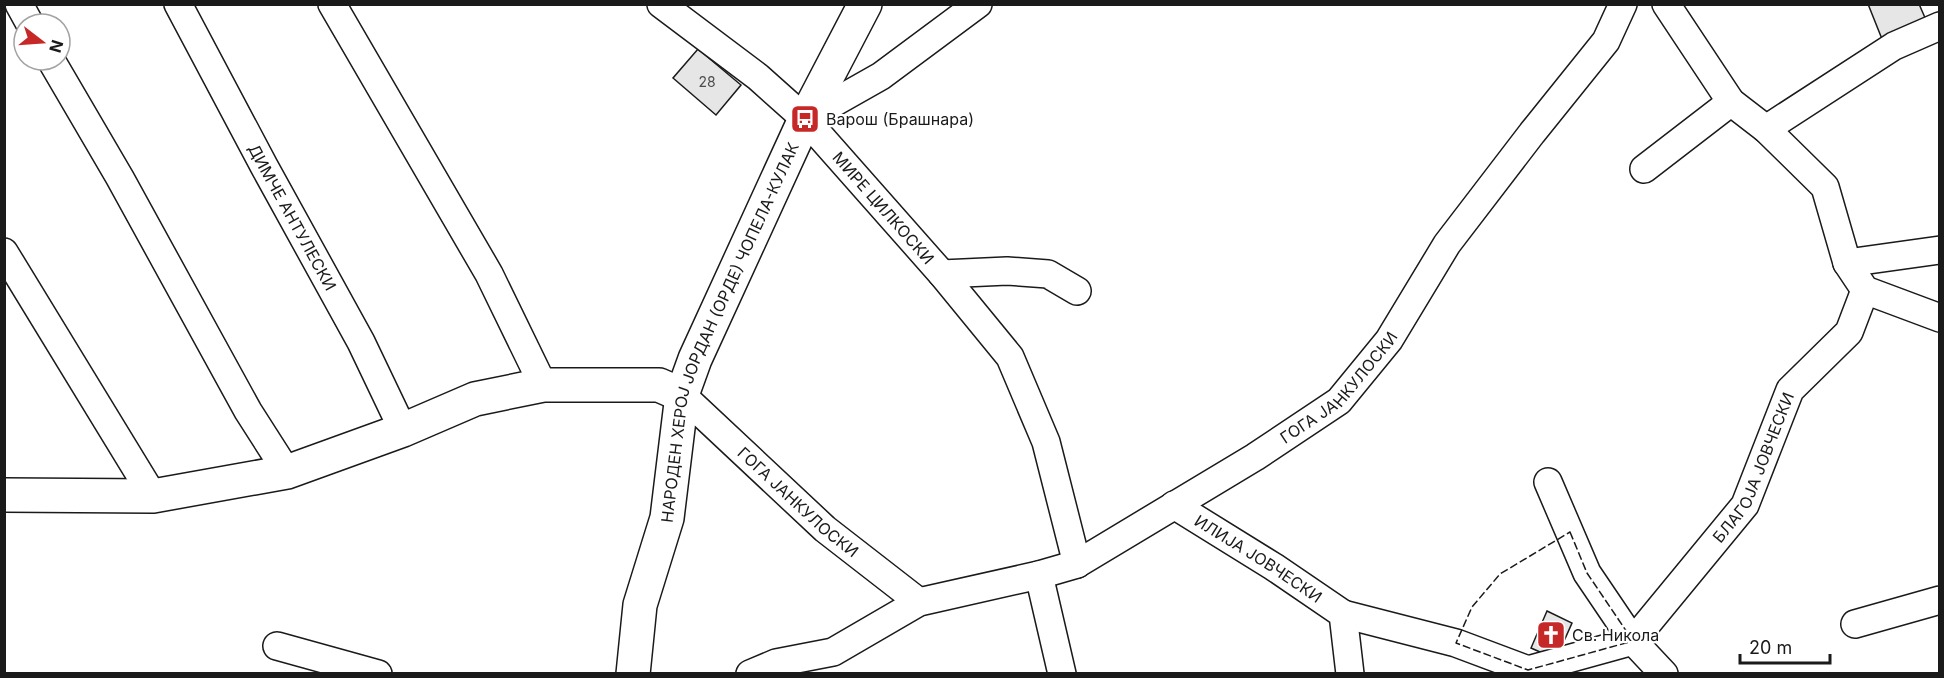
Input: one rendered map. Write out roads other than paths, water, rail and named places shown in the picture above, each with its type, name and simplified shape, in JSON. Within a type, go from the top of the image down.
[{"type":"street","name":"ДИМЧЕ АНТУЛЕСКИ","points":[[178,4],[361,342],[403,430]]},
{"type":"street","points":[[332,4],[489,274],[543,385]]},
{"type":"street","name":"МИРЕ ЦИЛКОСКИ","points":[[661,4],[758,77],[806,119],[942,274],[1010,357],[1046,442],[1077,564]]},
{"type":"street","name":"НАРОДЕН ХЕРОЈ ЈОРДАН (ОРДЕ) ЧОПЕЛА-КУЛАК","points":[[633,674],[640,605],[668,518],[682,395],[696,359],[806,119],[865,4]]},
{"type":"street","points":[[806,119],[881,76],[978,4]]},
{"type":"street","name":"ГОГА ЈАНКУЛОСКИ","points":[[750,674],[776,663],[833,652],[919,602],[1039,575],[1077,564],[1255,457],[1339,401],[1389,340],[1447,244],[1606,41],[1623,4]]},
{"type":"street","points":[[1666,4],[1731,102],[1766,129],[1825,187],[1847,263],[1865,290],[1940,318]]},
{"type":"street","points":[[1766,129],[1894,46],[1940,26]]},
{"type":"street","points":[[58,72],[120,178],[248,411],[287,472]]},
{"type":"street","points":[[1644,169],[1731,102]]},
{"type":"street","points":[[1847,263],[1940,250]]},
{"type":"street","points":[[4,252],[153,496]]},
{"type":"street","name":"МИРЕ ЦИЛКОСКИ","points":[[942,274],[1007,271],[1048,274],[1077,291]]},
{"type":"street","name":"БЛАГОЈА ЈОВЧЕСКИ","points":[[1633,642],[1745,505],[1762,456],[1790,390],[1849,332],[1865,290]]},
{"type":"street","points":[[4,495],[153,496],[287,472],[403,430],[475,399],[543,385],[659,385],[682,395]]},
{"type":"street","name":"ГОГА ЈАНКУЛОСКИ","points":[[682,395],[825,530],[919,602]]},
{"type":"street","points":[[1548,482],[1587,573],[1633,642],[1664,674]]},
{"type":"street","name":"ИЛИЈА ЈОВЧЕСКИ","points":[[1174,505],[1274,567],[1343,614],[1456,643],[1528,670],[1633,642]]},
{"type":"street","points":[[1039,575],[1062,674]]},
{"type":"street","points":[[1855,624],[1940,600]]},
{"type":"street","points":[[1343,614],[1350,674]]},
{"type":"street","points":[[277,646],[370,672]]},
{"type":"place","name":"Варош (Брашнара)","points":[[805,119]]},
{"type":"place","name":"Св. Никола","points":[[1551,635]]}]
